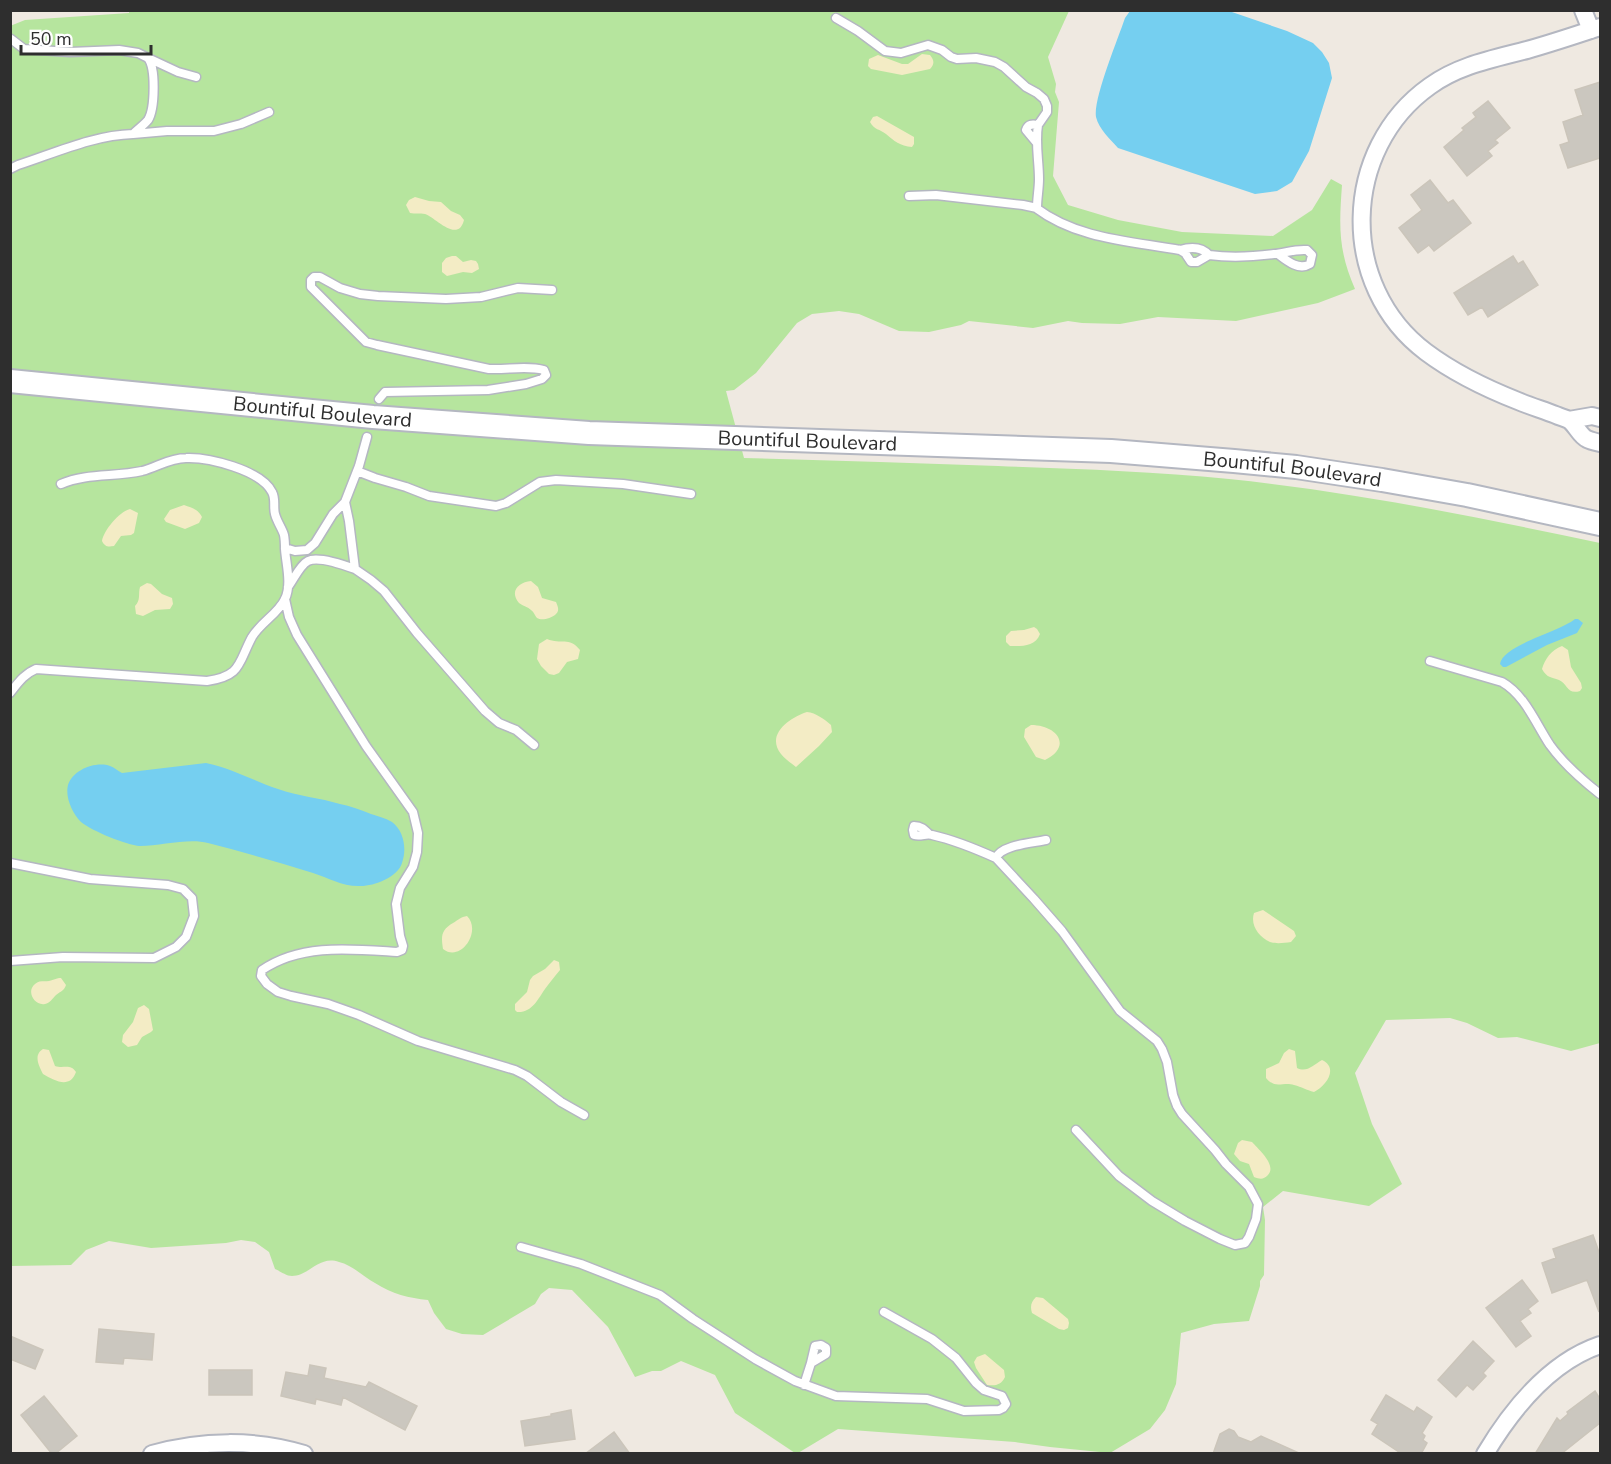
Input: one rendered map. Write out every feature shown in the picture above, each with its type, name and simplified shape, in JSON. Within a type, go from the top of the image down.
[{"type":"main road","name":"Bountiful Boulevard","points":[[10,381],[361,416],[589,433],[1111,451],[1234,460],[1382,480],[1478,497],[1600,524]]},
{"type":"street","points":[[1583,10],[1595,28],[1564,40],[1464,67],[1446,75],[1422,92],[1400,113],[1379,145],[1366,181],[1361,218],[1362,239],[1372,279],[1392,317],[1424,351],[1466,378],[1569,420],[1586,439],[1600,443]]},
{"type":"street","points":[[1569,420],[1592,416],[1600,418]]},
{"type":"street","points":[[1485,1454],[1514,1412],[1542,1381],[1574,1357],[1600,1345]]},
{"type":"street","points":[[152,1454],[176,1448],[232,1443],[273,1446],[304,1454]]},
{"type":"lane","points":[[836,18],[885,51],[901,53],[927,45],[942,50],[957,59],[976,58],[995,62],[1044,99],[1047,112],[1038,125],[1036,142],[1039,179],[1036,208]]},
{"type":"lane","points":[[11,39],[24,49],[70,52],[119,50],[138,53],[178,72],[196,77]]},
{"type":"lane","points":[[133,134],[149,119],[152,105],[154,76],[152,63],[148,58]]},
{"type":"lane","points":[[10,169],[116,134],[214,131],[241,124],[269,112]]},
{"type":"lane","points":[[909,196],[936,195],[1036,208],[1047,217],[1084,233],[1180,250],[1191,262],[1197,262],[1209,255],[1241,258],[1278,254]]},
{"type":"lane","points":[[1180,250],[1196,248],[1209,255]]},
{"type":"lane","points":[[379,399],[385,392],[488,390],[526,384],[542,379],[546,375],[544,370],[535,368],[489,369],[366,342],[311,287],[310,280],[314,277],[320,277],[340,288],[360,294],[378,296],[446,299],[481,297],[519,288],[552,290]]},
{"type":"lane","points":[[285,548],[295,551],[307,550],[315,543],[333,514],[345,501],[367,437]]},
{"type":"lane","points":[[61,484],[73,479],[144,470],[184,458],[212,460],[239,468],[264,482],[272,492],[275,514],[284,537],[288,587]]},
{"type":"lane","points":[[357,471],[406,486],[429,496],[496,506],[506,503],[540,482],[556,480],[623,484],[691,494]]},
{"type":"lane","points":[[345,501],[354,569]]},
{"type":"lane","points":[[10,693],[22,678],[36,669],[207,681],[222,679],[233,673],[241,664],[253,636],[279,608],[288,587],[303,565],[314,559],[354,569],[371,580],[384,591],[485,711],[499,723],[516,730],[534,745]]},
{"type":"lane","points":[[285,598],[289,617],[297,635],[366,746],[413,812],[418,833],[417,852],[413,867],[400,888],[396,904],[402,950],[397,952],[326,949],[296,953],[271,963],[262,970],[261,976],[278,992],[328,1004],[418,1041],[515,1070],[584,1115]]},
{"type":"lane","points":[[1430,661],[1502,682],[1511,687],[1551,746],[1567,765],[1600,794]]},
{"type":"lane","points":[[929,834],[996,858],[1062,931],[1120,1011],[1157,1041],[1167,1062],[1177,1106],[1226,1164],[1250,1187],[1258,1204],[1256,1219],[1249,1237],[1245,1243],[1235,1245],[1185,1221],[1152,1201],[1119,1176],[1076,1130]]},
{"type":"lane","points":[[996,858],[998,853],[1006,849],[1046,840]]},
{"type":"lane","points":[[10,863],[90,879],[168,885],[183,889],[192,898],[194,916],[186,937],[176,947],[154,958],[63,957],[10,961]]},
{"type":"lane","points":[[521,1247],[581,1264],[660,1295],[755,1359],[804,1385],[836,1396],[927,1399],[964,1411],[1003,1408],[1006,1404],[1002,1396],[984,1390],[956,1358],[933,1339],[884,1312]]},
{"type":"lane","points":[[804,1385],[811,1363]]},
{"type":"green space","points":[[129,10],[1069,11],[1048,57],[1059,102],[1053,176],[1068,205],[1118,220],[1182,232],[1273,236],[1312,210],[1331,179],[1342,185],[1341,238],[1345,262],[1355,289],[1318,303],[1236,321],[1158,317],[1120,324],[1068,321],[1033,328],[969,321],[929,332],[899,331],[859,314],[839,311],[812,314],[797,323],[756,373],[734,390],[726,391],[744,458],[1085,469],[1229,479],[1369,498],[1600,543],[1600,1043],[1571,1051],[1517,1037],[1498,1038],[1467,1023],[1450,1018],[1386,1020],[1355,1073],[1372,1124],[1402,1184],[1369,1206],[1283,1191],[1263,1207],[1265,1220],[1264,1275],[1260,1281],[1249,1321],[1214,1324],[1181,1333],[1176,1384],[1165,1410],[1150,1429],[1110,1453],[1015,1442],[838,1429],[795,1453],[735,1413],[715,1375],[681,1361],[661,1371],[652,1371],[635,1377],[608,1327],[572,1290],[549,1288],[541,1294],[535,1304],[483,1335],[462,1334],[446,1329],[428,1300],[394,1293],[339,1262],[326,1261],[298,1275],[285,1274],[275,1269],[269,1252],[255,1242],[241,1240],[151,1248],[109,1241],[86,1250],[71,1265],[11,1266],[10,26],[25,20],[129,13]]},
{"type":"sand","points":[[922,54],[930,55],[933,64],[930,69],[902,75],[871,69],[868,66],[869,59],[878,55],[908,64]]},
{"type":"sand","points":[[877,116],[914,137],[912,147],[898,143],[873,127],[870,122],[873,117]]},
{"type":"sand","points":[[415,197],[441,202],[464,220],[461,227],[457,230],[452,229],[425,214],[410,213],[406,205]]},
{"type":"sand","points":[[456,256],[463,262],[476,261],[479,269],[472,273],[463,272],[447,276],[442,272],[442,263],[446,258]]},
{"type":"sand","points":[[184,505],[199,512],[202,517],[199,523],[185,529],[166,522],[164,519],[170,510]]},
{"type":"sand","points":[[130,509],[138,513],[134,533],[121,536],[114,546],[106,545],[102,541],[109,527],[121,514]]},
{"type":"sand","points":[[531,581],[538,587],[542,598],[556,602],[558,610],[555,615],[539,619],[516,599],[515,591],[519,585]]},
{"type":"sand","points":[[147,583],[172,598],[173,604],[170,609],[155,610],[143,616],[136,614],[135,606],[139,599],[140,587]]},
{"type":"sand","points":[[1034,627],[1040,634],[1031,644],[1010,646],[1006,642],[1006,636],[1011,631]]},
{"type":"sand","points":[[547,639],[572,643],[580,650],[578,659],[567,662],[559,673],[549,674],[537,659],[539,644]]},
{"type":"sand","points":[[1562,646],[1568,650],[1571,667],[1581,683],[1580,691],[1572,692],[1559,680],[1547,676],[1542,669],[1549,655]]},
{"type":"sand","points":[[807,712],[817,715],[831,725],[832,732],[796,767],[781,754],[776,740],[782,727]]},
{"type":"sand","points":[[1031,725],[1048,728],[1058,737],[1060,743],[1058,749],[1045,760],[1036,757],[1024,737],[1025,729]]},
{"type":"sand","points":[[1263,910],[1294,931],[1296,936],[1291,942],[1272,943],[1259,934],[1254,926],[1253,917],[1254,913]]},
{"type":"sand","points":[[467,916],[472,929],[467,943],[456,952],[443,949],[444,931]]},
{"type":"sand","points":[[554,960],[559,962],[560,970],[534,1005],[527,1010],[517,1012],[515,1004],[527,992],[530,980]]},
{"type":"sand","points":[[59,978],[66,985],[51,1001],[41,1004],[32,997],[31,990],[35,984]]},
{"type":"sand","points":[[144,1005],[149,1009],[153,1030],[142,1037],[137,1045],[128,1047],[122,1042],[123,1035],[133,1022],[138,1008]]},
{"type":"sand","points":[[43,1049],[49,1050],[55,1066],[74,1069],[76,1072],[70,1080],[62,1082],[43,1074],[38,1054]]},
{"type":"sand","points":[[1289,1049],[1295,1051],[1297,1068],[1307,1069],[1322,1060],[1330,1068],[1329,1077],[1314,1092],[1290,1084],[1273,1084],[1266,1078],[1266,1069],[1279,1063]]},
{"type":"sand","points":[[1242,1140],[1252,1142],[1269,1162],[1270,1171],[1265,1178],[1254,1177],[1249,1164],[1240,1161],[1234,1154],[1238,1143]]},
{"type":"sand","points":[[1036,1297],[1043,1298],[1068,1319],[1068,1328],[1059,1329],[1032,1313],[1031,1304]]},
{"type":"sand","points":[[985,1354],[1004,1370],[1005,1377],[1002,1382],[987,1385],[976,1368],[974,1362],[977,1357]]},
{"type":"water","points":[[1130,11],[1229,11],[1287,31],[1313,43],[1322,52],[1329,63],[1332,78],[1309,151],[1292,182],[1277,191],[1255,194],[1118,148],[1100,126],[1096,117],[1096,108],[1107,69],[1125,18]]},
{"type":"water","points":[[1575,619],[1583,623],[1577,633],[1547,645],[1506,667],[1500,664],[1503,657],[1521,645]]},
{"type":"water","points":[[206,763],[269,786],[348,806],[392,822],[399,830],[404,846],[400,868],[379,882],[366,886],[354,886],[208,843],[192,841],[148,846],[134,845],[86,826],[75,814],[68,800],[67,790],[71,780],[80,771],[91,766],[110,766],[122,773]]},
{"type":"building","points":[[1600,82],[1600,158],[1568,168],[1560,145],[1569,142],[1563,122],[1583,115],[1575,90]]},
{"type":"building","points":[[1488,101],[1510,128],[1495,140],[1498,143],[1488,151],[1492,156],[1467,176],[1444,147],[1464,130],[1462,128],[1476,117],[1473,113]]},
{"type":"building","points":[[1430,180],[1448,203],[1453,200],[1471,223],[1434,251],[1429,245],[1418,253],[1399,228],[1422,210],[1411,195]]},
{"type":"building","points":[[1513,256],[1518,264],[1523,261],[1538,285],[1488,317],[1482,307],[1468,315],[1454,293]]},
{"type":"building","points":[[1593,1235],[1600,1255],[1599,1312],[1587,1280],[1552,1293],[1542,1263],[1556,1258],[1553,1249]]},
{"type":"building","points":[[1522,1280],[1538,1301],[1528,1309],[1531,1313],[1520,1321],[1531,1336],[1516,1347],[1486,1308]]},
{"type":"building","points":[[99,1329],[154,1334],[152,1360],[124,1358],[123,1364],[96,1362]]},
{"type":"building","points":[[10,1336],[43,1350],[35,1369],[10,1359]]},
{"type":"building","points":[[1473,1341],[1494,1361],[1483,1373],[1486,1376],[1473,1390],[1467,1385],[1456,1397],[1438,1380]]},
{"type":"building","points":[[310,1365],[326,1368],[324,1378],[366,1387],[369,1382],[417,1406],[405,1430],[343,1397],[341,1405],[316,1399],[315,1404],[281,1396],[286,1372],[308,1376]]},
{"type":"building","points":[[209,1370],[252,1370],[252,1395],[209,1395]]},
{"type":"building","points":[[1595,1391],[1600,1399],[1600,1423],[1561,1454],[1535,1454],[1557,1418],[1560,1421],[1568,1414],[1567,1412]]},
{"type":"building","points":[[1386,1395],[1414,1412],[1417,1407],[1432,1417],[1422,1433],[1425,1436],[1423,1440],[1427,1443],[1421,1454],[1402,1454],[1372,1434],[1378,1424],[1371,1420]]},
{"type":"building","points":[[44,1396],[77,1436],[55,1454],[52,1454],[21,1415]]},
{"type":"building","points":[[571,1410],[575,1439],[525,1446],[521,1421]]},
{"type":"building","points":[[1229,1429],[1234,1431],[1238,1437],[1251,1442],[1261,1436],[1301,1454],[1213,1454],[1220,1434]]},
{"type":"building","points":[[614,1432],[630,1454],[585,1454]]}]
